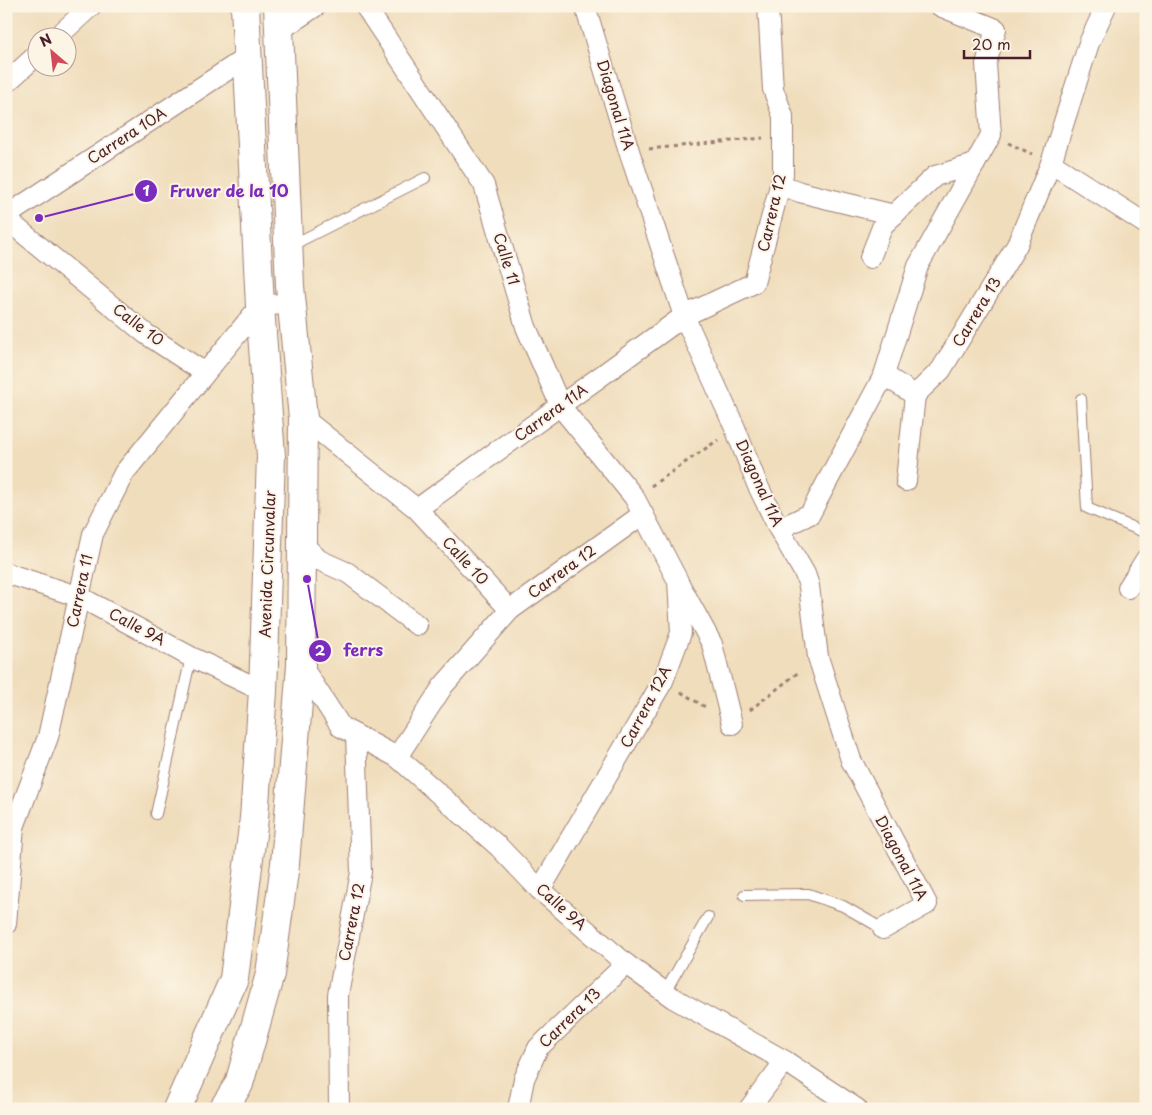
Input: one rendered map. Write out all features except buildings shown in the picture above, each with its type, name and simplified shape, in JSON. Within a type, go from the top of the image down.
[{"type":"main road","name":"Avenida Circunvalar","points":[[177,1109],[234,979],[254,818],[263,692],[271,456],[260,306],[245,6]]},
{"type":"main road","name":"Avenida Circunvalar","points":[[223,1109],[239,1084],[270,974],[285,864],[301,665],[303,418],[289,246],[279,18]]},
{"type":"street","points":[[67,28],[91,6]]},
{"type":"street","points":[[279,18],[316,6]]},
{"type":"street","name":"Calle 11","points":[[365,6],[484,185],[526,327],[560,407],[638,506]]},
{"type":"street","name":"Diagonal 11A","points":[[585,6],[629,151],[684,316],[735,428],[756,484],[805,574],[809,586],[818,657],[851,760],[927,904],[884,930]]},
{"type":"street","name":"Carrera 12","points":[[684,316],[754,284],[781,185],[783,174],[782,116],[773,89],[768,6]]},
{"type":"street","points":[[770,30],[784,6]]},
{"type":"street","points":[[779,529],[810,514],[884,375],[918,266],[991,135],[986,64],[996,29],[940,6]]},
{"type":"street","name":"Carrera 13","points":[[915,395],[941,370],[1017,245],[1051,163],[1089,43],[1106,6]]},
{"type":"street","name":"Carrera 10A","points":[[6,218],[247,57]]},
{"type":"street","points":[[6,82],[28,63]]},
{"type":"street","points":[[1051,163],[1146,224]]},
{"type":"street","points":[[870,258],[883,225],[935,176],[975,164]]},
{"type":"street","points":[[781,185],[800,192],[894,214]]},
{"type":"street","name":"Calle 10","points":[[6,218],[146,334],[205,373]]},
{"type":"street","points":[[205,373],[260,306],[293,303]]},
{"type":"street","name":"Carrera 11A","points":[[417,509],[684,316]]},
{"type":"street","name":"Carrera 11","points":[[10,829],[48,737],[80,597],[92,534],[124,474],[205,373]]},
{"type":"street","points":[[884,375],[915,395],[906,481]]},
{"type":"street","name":"Calle 10","points":[[303,418],[417,509],[510,610]]},
{"type":"street","name":"Carrera 12","points":[[397,757],[443,686],[510,610],[638,506]]},
{"type":"street","name":"Carrera 12A","points":[[540,890],[663,681],[681,633],[678,581],[638,506]]},
{"type":"street","points":[[302,542],[319,560],[348,573],[416,625]]},
{"type":"street","points":[[1128,588],[1146,559]]},
{"type":"street","name":"Calle 9A","points":[[6,573],[80,597],[191,657],[263,692]]},
{"type":"street","points":[[678,581],[712,644],[732,724]]},
{"type":"street","name":"Calle 9A","points":[[301,665],[341,727],[397,757],[499,846],[540,890],[626,964],[665,992],[785,1061],[857,1109]]},
{"type":"street","name":"Carrera 12","points":[[339,1109],[338,995],[361,872],[356,735]]},
{"type":"street","points":[[6,924],[10,829]]},
{"type":"street","name":"Carrera 13","points":[[518,1109],[524,1079],[538,1048],[626,964]]},
{"type":"street","points":[[749,1109],[785,1061]]},
{"type":"lane","points":[[289,246],[425,178]]},
{"type":"lane","points":[[1081,399],[1087,508],[1146,533]]},
{"type":"lane","points":[[156,814],[191,657]]},
{"type":"lane","points":[[744,895],[808,894],[843,906],[884,930]]},
{"type":"lane","points":[[665,992],[708,917]]},
{"type":"path","points":[[991,135],[1051,163]]},
{"type":"path","points":[[629,151],[782,136]]},
{"type":"path","points":[[638,506],[735,428]]},
{"type":"path","points":[[663,681],[732,724],[818,657]]},
{"type":"place","name":"Fruver de la 10","points":[[39,218]]},
{"type":"place","name":"ferrs","points":[[307,579]]}]
